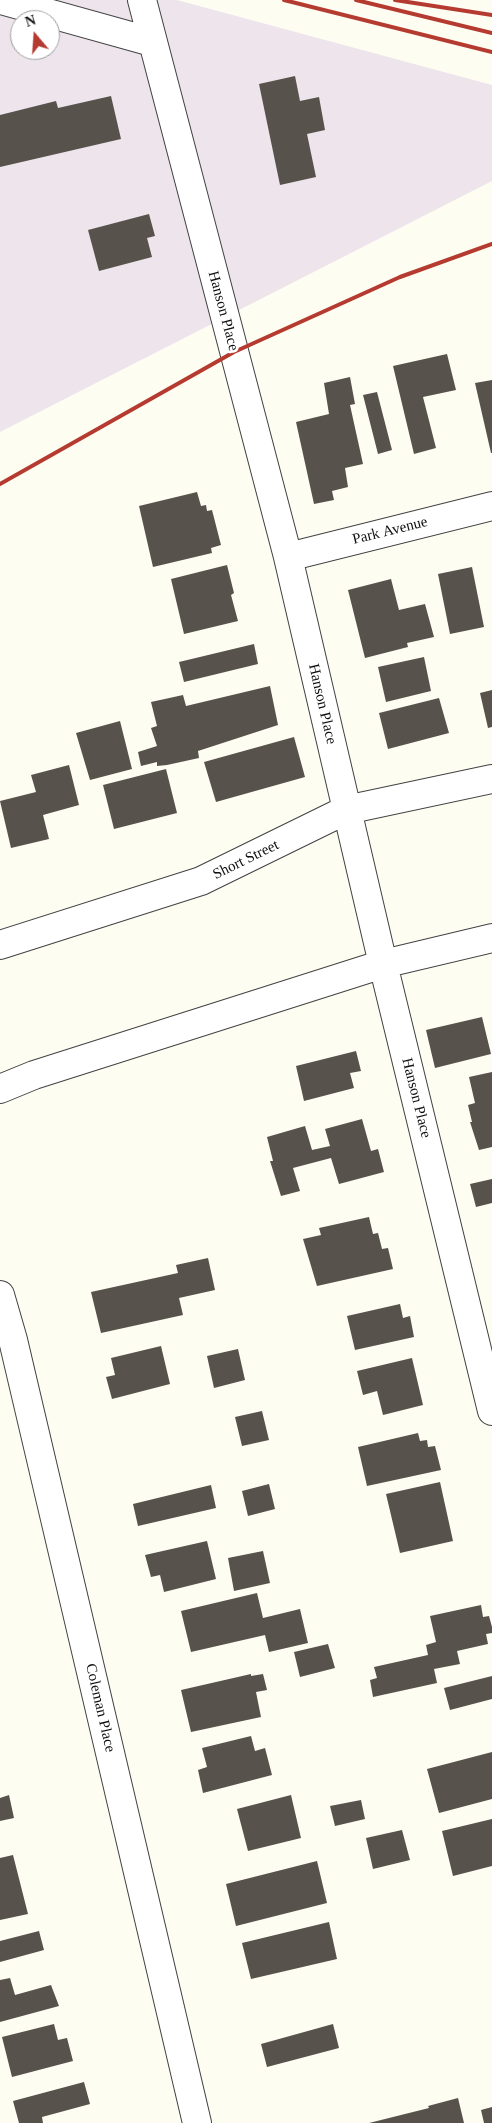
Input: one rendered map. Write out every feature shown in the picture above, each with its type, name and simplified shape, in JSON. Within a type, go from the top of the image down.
[{"type":"street","points":[[1,0],[152,42]]},
{"type":"street","name":"Hanson Place","points":[[142,0],[288,557],[346,810],[492,1411]]},
{"type":"street","name":"Park Avenue","points":[[288,557],[492,506]]},
{"type":"street","name":"Short Street","points":[[0,946],[201,882],[346,810],[492,780]]},
{"type":"street","points":[[0,1089],[34,1075],[383,964],[492,938]]},
{"type":"street","name":"Coleman Place","points":[[0,1295],[15,1350],[197,2123]]},
{"type":"shaded area","points":[[0,0],[177,0],[492,85],[492,181],[0,432]]},
{"type":"building","points":[[295,76],[300,101],[319,97],[325,130],[307,134],[316,177],[280,185],[259,84]]},
{"type":"building","points":[[111,96],[121,139],[0,167],[0,115],[56,101],[58,108]]},
{"type":"building","points":[[149,214],[155,236],[147,238],[152,257],[99,271],[88,230]]},
{"type":"building","points":[[447,354],[456,390],[423,397],[436,448],[414,454],[393,366]]},
{"type":"building","points":[[350,377],[355,404],[350,405],[363,464],[345,468],[348,487],[332,491],[334,500],[314,504],[296,422],[329,414],[324,383]]},
{"type":"building","points":[[492,380],[492,453],[491,453],[475,383]]},
{"type":"building","points":[[377,392],[392,450],[378,454],[363,395]]},
{"type":"building","points":[[197,492],[201,506],[206,505],[207,511],[212,510],[221,545],[211,548],[212,553],[153,567],[139,506]]},
{"type":"building","points":[[227,565],[234,593],[231,595],[238,621],[184,634],[171,579]]},
{"type":"building","points":[[472,567],[484,627],[450,634],[438,574]]},
{"type":"building","points":[[391,579],[399,610],[425,604],[434,637],[407,643],[408,647],[365,658],[348,590]]},
{"type":"building","points":[[254,644],[258,664],[184,682],[179,662]]},
{"type":"building","points":[[424,657],[431,691],[386,702],[378,667]]},
{"type":"building","points":[[270,686],[278,725],[198,751],[199,758],[167,765],[157,766],[157,762],[141,766],[138,752],[157,746],[151,728],[157,726],[151,702],[183,695],[186,706]]},
{"type":"building","points":[[492,690],[492,727],[488,728],[480,693]]},
{"type":"building","points":[[439,698],[449,733],[388,749],[379,713]]},
{"type":"building","points":[[120,721],[132,769],[90,780],[76,733]]},
{"type":"building","points":[[294,737],[305,777],[216,802],[204,762]]},
{"type":"building","points":[[69,765],[79,805],[43,815],[49,839],[11,848],[0,801],[36,792],[31,775]]},
{"type":"building","points":[[166,769],[177,813],[114,829],[103,785]]},
{"type":"building","points":[[482,1017],[491,1054],[435,1068],[426,1030]]},
{"type":"building","points":[[356,1051],[361,1071],[350,1073],[354,1088],[304,1101],[296,1066]]},
{"type":"building","points":[[492,1072],[492,1147],[479,1150],[470,1122],[472,1122],[468,1105],[475,1103],[469,1077]]},
{"type":"building","points":[[362,1119],[371,1151],[378,1149],[384,1172],[339,1184],[331,1158],[293,1168],[300,1191],[281,1196],[270,1161],[273,1161],[267,1137],[305,1126],[312,1150],[330,1146],[325,1129]]},
{"type":"building","points":[[492,1179],[492,1203],[476,1207],[470,1184]]},
{"type":"building","points":[[369,1217],[373,1234],[378,1233],[382,1249],[388,1248],[393,1269],[317,1286],[303,1239],[321,1235],[319,1228]]},
{"type":"building","points":[[208,1258],[215,1290],[179,1298],[183,1315],[101,1333],[91,1292],[178,1273],[176,1265]]},
{"type":"building","points":[[400,1304],[403,1318],[410,1316],[414,1337],[355,1350],[347,1316]]},
{"type":"building","points":[[161,1346],[170,1384],[112,1399],[106,1377],[115,1375],[111,1358]]},
{"type":"building","points":[[238,1349],[245,1380],[214,1388],[207,1356]]},
{"type":"building","points":[[412,1358],[423,1405],[383,1415],[377,1391],[363,1395],[357,1371]]},
{"type":"building","points":[[262,1411],[269,1440],[242,1446],[235,1417]]},
{"type":"building","points":[[418,1433],[420,1441],[427,1440],[428,1447],[435,1446],[441,1470],[367,1486],[358,1447]]},
{"type":"building","points":[[440,1482],[453,1541],[400,1553],[386,1494]]},
{"type":"building","points":[[269,1484],[275,1509],[248,1516],[242,1491]]},
{"type":"building","points":[[211,1485],[216,1508],[138,1526],[133,1504]]},
{"type":"building","points":[[207,1541],[216,1579],[164,1592],[160,1575],[151,1577],[145,1555]]},
{"type":"building","points":[[263,1551],[270,1583],[234,1591],[228,1558]]},
{"type":"building","points":[[257,1593],[263,1618],[300,1609],[308,1643],[269,1652],[265,1635],[191,1652],[181,1611]]},
{"type":"building","points":[[481,1605],[483,1617],[489,1616],[492,1627],[492,1633],[486,1634],[488,1644],[457,1651],[460,1664],[434,1669],[437,1683],[373,1697],[370,1680],[377,1678],[374,1667],[428,1655],[426,1645],[436,1642],[430,1616]]},
{"type":"building","points":[[328,1644],[335,1668],[300,1677],[294,1652]]},
{"type":"building","points":[[251,1674],[251,1676],[263,1674],[267,1690],[256,1692],[261,1717],[191,1732],[181,1690]]},
{"type":"building","points":[[492,1676],[492,1699],[450,1710],[444,1688]]},
{"type":"building","points":[[251,1736],[255,1751],[265,1748],[272,1775],[203,1793],[198,1770],[207,1767],[202,1748]]},
{"type":"building","points":[[492,1752],[492,1799],[439,1813],[427,1769]]},
{"type":"building","points":[[9,1795],[14,1818],[0,1821],[0,1798]]},
{"type":"building","points":[[291,1795],[301,1838],[248,1851],[237,1809]]},
{"type":"building","points":[[361,1800],[365,1819],[335,1826],[330,1806]]},
{"type":"building","points":[[492,1819],[492,1866],[453,1876],[442,1831]]},
{"type":"building","points":[[402,1830],[410,1860],[373,1869],[366,1838]]},
{"type":"building","points":[[13,1855],[28,1914],[0,1920],[0,1858]]},
{"type":"building","points":[[317,1861],[327,1903],[236,1926],[226,1884]]},
{"type":"building","points":[[329,1922],[337,1959],[251,1979],[242,1943]]},
{"type":"building","points":[[39,1931],[44,1950],[0,1962],[0,1941]]},
{"type":"building","points":[[10,1978],[15,1995],[51,1985],[59,2006],[0,2022],[0,1980]]},
{"type":"building","points":[[54,2024],[58,2040],[67,2038],[73,2061],[12,2077],[2,2037]]},
{"type":"building","points":[[333,2024],[339,2048],[267,2067],[261,2044]]},
{"type":"building","points":[[84,2082],[90,2104],[42,2117],[43,2123],[19,2123],[13,2101]]},
{"type":"building","points":[[458,2098],[464,2123],[369,2123],[429,2108],[428,2106]]},
{"type":"building","points":[[492,2107],[492,2123],[484,2123],[481,2110]]},
{"type":"railway","points":[[284,0],[492,52]]},
{"type":"railway","points":[[356,0],[492,33]]},
{"type":"railway","points":[[395,0],[492,15]]},
{"type":"railway","points":[[0,484],[234,352],[400,277],[492,244]]}]
